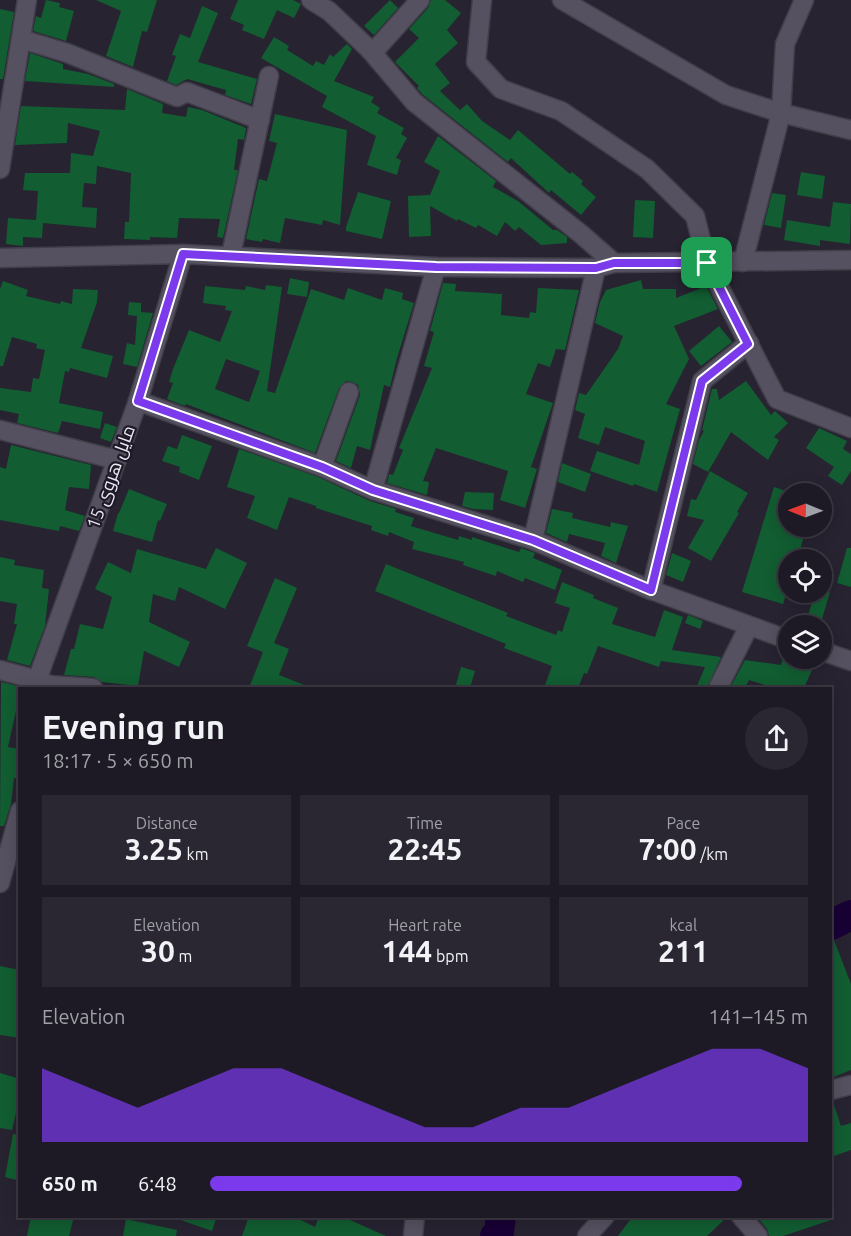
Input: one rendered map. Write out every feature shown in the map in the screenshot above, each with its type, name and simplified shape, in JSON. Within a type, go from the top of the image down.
[{"type":"street","points":[[0,169],[27,0]]},
{"type":"street","points":[[311,0],[329,11],[370,50],[414,102],[581,234],[605,265]]},
{"type":"street","points":[[370,50],[377,48],[420,0]]},
{"type":"street","points":[[482,0],[476,62],[501,89],[561,111],[647,169],[694,216],[707,263],[777,399],[851,428]]},
{"type":"street","points":[[743,262],[781,112],[785,44],[804,0]]},
{"type":"street","points":[[572,3],[726,95],[851,130]]},
{"type":"street","points":[[21,39],[67,53],[177,97],[187,92],[260,120]]},
{"type":"street","points":[[231,255],[269,76]]},
{"type":"street","points":[[0,258],[183,254],[436,267],[851,260]]},
{"type":"street","name":"مایل هروی 15","points":[[46,684],[183,254]]},
{"type":"street","points":[[533,540],[605,265]]},
{"type":"street","points":[[373,490],[436,267]]},
{"type":"street","points":[[651,590],[702,381],[748,344]]},
{"type":"street","points":[[322,467],[349,392]]},
{"type":"street","points":[[138,401],[322,467],[373,490],[533,540],[651,590],[778,636]]},
{"type":"street","points":[[0,430],[117,460]]},
{"type":"street","points":[[718,687],[749,626]]},
{"type":"street","points":[[832,654],[851,661]]},
{"type":"street","points":[[0,670],[46,684],[81,687]]},
{"type":"street","points":[[0,883],[14,821]]},
{"type":"street","points":[[832,1090],[851,1085]]},
{"type":"street","points":[[413,1236],[415,1218]]},
{"type":"street","points":[[587,1236],[603,1218]]},
{"type":"street","points":[[743,1218],[758,1236]]},
{"type":"building","points":[[46,0],[60,3],[59,7],[74,11],[66,41],[33,31],[36,16],[41,18]]},
{"type":"building","points":[[96,0],[157,0],[147,32],[142,31],[133,67],[106,56],[121,11]]},
{"type":"building","points":[[238,0],[293,0],[301,4],[294,18],[277,10],[264,39],[242,30],[244,25],[230,19]]},
{"type":"building","points":[[390,0],[398,8],[374,35],[364,26]]},
{"type":"building","points":[[431,0],[445,0],[461,13],[447,30],[458,43],[435,64],[450,83],[440,91],[460,110],[467,104],[482,121],[510,140],[518,130],[570,174],[572,172],[583,181],[581,184],[596,197],[581,215],[551,190],[549,193],[511,158],[508,162],[422,94],[417,88],[419,86],[395,62],[419,38],[409,29],[428,8]]},
{"type":"building","points":[[202,6],[218,13],[198,62],[257,79],[251,104],[225,95],[226,90],[187,79],[176,85],[167,81],[176,56],[172,55],[180,34],[190,38]]},
{"type":"building","points":[[0,9],[14,12],[3,79],[0,79]]},
{"type":"building","points":[[274,37],[289,46],[287,50],[313,66],[316,61],[324,65],[330,54],[333,57],[347,44],[352,49],[334,81],[374,97],[371,102],[380,108],[377,113],[404,128],[401,134],[407,138],[396,158],[401,160],[397,175],[367,165],[376,136],[322,107],[327,96],[261,58]]},
{"type":"building","points":[[30,53],[63,64],[63,69],[88,74],[114,84],[114,87],[25,81]]},
{"type":"building","points":[[127,89],[163,104],[162,113],[186,117],[188,107],[202,110],[246,128],[244,140],[238,139],[234,170],[238,170],[223,238],[217,237],[220,219],[179,218],[177,238],[124,239],[125,222],[129,222],[131,173],[97,166],[96,184],[84,183],[82,207],[97,208],[96,228],[43,223],[42,238],[23,237],[23,246],[6,244],[8,218],[36,220],[38,191],[23,190],[25,173],[70,173],[71,153],[93,156],[100,131],[68,123],[67,143],[15,145],[21,106],[125,110]]},
{"type":"building","points":[[275,114],[347,130],[340,225],[323,220],[322,225],[285,218],[280,243],[263,239],[262,242],[246,239],[259,179],[267,181],[277,143],[269,141]]},
{"type":"building","points":[[438,136],[496,181],[493,187],[518,201],[553,230],[567,237],[567,243],[541,245],[519,227],[515,231],[505,222],[497,236],[478,225],[476,228],[458,219],[457,221],[430,206],[431,236],[409,237],[408,196],[430,195],[440,171],[424,162]]},
{"type":"building","points":[[801,172],[825,176],[822,199],[797,195]]},
{"type":"building","points":[[358,192],[391,201],[382,239],[346,231]]},
{"type":"building","points":[[772,193],[786,195],[781,228],[764,225]]},
{"type":"building","points":[[635,200],[655,201],[653,238],[633,237]]},
{"type":"building","points":[[833,202],[851,204],[850,244],[820,240],[820,246],[784,240],[787,220],[830,227]]},
{"type":"building","points":[[290,278],[309,282],[307,297],[287,294]]},
{"type":"building","points":[[641,280],[643,289],[676,289],[676,298],[706,286],[718,309],[674,326],[689,359],[666,404],[680,409],[657,492],[590,471],[597,451],[639,465],[645,441],[605,427],[599,445],[578,438],[585,414],[575,410],[579,393],[586,395],[618,349],[623,336],[595,323],[600,302],[606,290]]},
{"type":"building","points":[[3,281],[28,290],[26,296],[60,304],[61,301],[72,304],[73,289],[98,290],[97,302],[81,348],[113,356],[107,378],[70,368],[69,372],[65,371],[59,403],[103,412],[100,429],[62,421],[58,433],[17,423],[19,414],[0,410],[0,388],[31,392],[33,378],[39,379],[45,350],[36,348],[37,344],[12,337],[3,366],[0,366],[0,289]]},
{"type":"building","points":[[443,283],[456,284],[455,291],[502,294],[501,315],[529,318],[530,312],[536,313],[538,288],[579,290],[565,350],[556,349],[550,367],[538,363],[526,394],[553,403],[531,467],[537,469],[525,508],[500,500],[508,471],[436,448],[423,481],[429,482],[427,495],[387,483],[389,474],[393,475],[403,450],[399,448],[432,368],[424,366],[434,332],[430,331]]},
{"type":"building","points":[[266,285],[282,287],[267,391],[275,393],[311,289],[344,300],[348,288],[382,300],[385,288],[403,293],[402,299],[414,303],[390,387],[384,385],[370,450],[357,446],[351,468],[336,461],[360,395],[358,385],[353,382],[346,381],[339,388],[315,453],[186,404],[185,406],[167,399],[173,383],[169,382],[173,369],[189,330],[220,342],[232,311],[225,310],[226,306],[203,303],[205,286],[245,290],[246,286],[265,290]],"holes":[[[226,359],[260,371],[249,402],[215,389]]]},
{"type":"building","points":[[129,302],[141,303],[141,312],[153,313],[137,367],[123,364],[127,343],[135,345],[137,316],[128,315]]},
{"type":"building","points":[[719,326],[732,342],[701,366],[689,351]]},
{"type":"building","points":[[746,381],[771,415],[775,411],[788,423],[774,437],[779,440],[768,460],[731,432],[708,472],[693,464],[699,440],[704,431],[702,430],[712,389],[717,389],[719,400]]},
{"type":"building","points":[[105,423],[117,427],[111,442],[100,438]]},
{"type":"building","points":[[819,428],[847,441],[843,449],[851,454],[851,471],[842,485],[828,476],[834,467],[806,448]]},
{"type":"building","points":[[182,435],[212,446],[199,480],[179,472],[180,467],[162,461],[168,446],[177,449]]},
{"type":"building","points":[[11,445],[91,465],[89,489],[69,487],[65,510],[85,516],[79,531],[60,526],[59,531],[0,520],[0,467],[6,469]]},
{"type":"building","points":[[239,449],[318,477],[370,501],[396,509],[395,512],[414,518],[411,526],[458,540],[459,536],[472,540],[472,537],[519,552],[521,548],[535,553],[533,558],[562,570],[555,590],[525,578],[523,582],[497,571],[496,576],[463,565],[464,562],[412,549],[414,542],[389,532],[388,536],[371,530],[372,526],[289,497],[277,530],[247,518],[255,496],[227,487]]},
{"type":"building","points":[[562,463],[591,474],[585,492],[558,482]]},
{"type":"building","points":[[710,471],[748,493],[711,561],[688,548],[704,520],[687,516],[691,499],[696,500]]},
{"type":"building","points":[[774,487],[778,488],[778,537],[804,537],[800,549],[778,549],[778,603],[742,592]]},
{"type":"building","points":[[129,489],[167,504],[160,521],[158,520],[152,542],[113,531]]},
{"type":"building","points":[[465,492],[494,493],[493,510],[462,506]]},
{"type":"building","points":[[552,509],[573,513],[572,518],[610,527],[611,522],[628,526],[616,563],[601,556],[605,543],[569,534],[567,542],[546,533]]},
{"type":"building","points":[[216,548],[247,563],[225,609],[179,587],[175,601],[153,594],[149,622],[190,642],[179,667],[144,651],[138,686],[102,682],[94,677],[64,675],[80,624],[103,629],[112,597],[95,589],[108,562],[131,573],[137,549],[206,569]]},
{"type":"building","points":[[847,548],[851,548],[851,587],[837,583]]},
{"type":"building","points":[[672,553],[691,561],[683,582],[666,575]]},
{"type":"building","points":[[0,557],[15,560],[14,565],[44,570],[42,588],[49,589],[45,626],[30,666],[7,660],[17,624],[14,624],[17,604],[0,601]]},
{"type":"building","points":[[386,564],[508,613],[506,616],[556,635],[558,630],[562,632],[570,608],[555,603],[562,582],[618,608],[612,624],[655,637],[664,610],[683,617],[672,650],[721,657],[707,687],[696,687],[705,667],[661,661],[659,667],[598,646],[587,674],[584,673],[578,687],[544,687],[552,666],[504,648],[506,644],[375,591]]},
{"type":"building","points":[[275,578],[297,588],[274,643],[289,649],[279,675],[309,687],[249,687],[263,652],[247,646]]},
{"type":"building","points":[[812,603],[827,603],[823,615],[808,615]]},
{"type":"building","points":[[688,615],[703,621],[700,629],[685,623]]},
{"type":"building","points":[[745,660],[778,665],[778,669],[812,669],[804,687],[771,687],[749,680],[746,687],[731,687]]},
{"type":"building","points":[[461,667],[475,671],[470,687],[455,687]]},
{"type":"building","points":[[1,682],[21,687],[18,687],[18,712],[16,711],[8,747],[18,749],[18,779],[14,778],[11,804],[4,826],[0,826]]},
{"type":"building","points":[[832,935],[851,984],[851,1070],[832,1078]]},
{"type":"building","points":[[0,966],[18,970],[18,1038],[0,1035]]},
{"type":"building","points":[[0,1073],[18,1078],[18,1104],[12,1130],[0,1128]]},
{"type":"building","points":[[832,1102],[841,1126],[851,1123],[851,1150],[832,1157]]},
{"type":"building","points":[[13,1134],[18,1135],[18,1180],[5,1177]]},
{"type":"building","points":[[834,1216],[834,1219],[783,1236],[769,1236],[767,1229],[758,1218],[832,1218]]},
{"type":"building","points":[[31,1218],[74,1218],[69,1236],[27,1236]]},
{"type":"building","points":[[175,1218],[216,1218],[212,1231]]},
{"type":"building","points":[[248,1218],[297,1218],[315,1227],[318,1218],[346,1218],[386,1236],[242,1236]]},
{"type":"building","points":[[632,1218],[726,1218],[707,1236],[618,1236]]},
{"type":"building","points":[[126,1219],[177,1230],[176,1236],[123,1236]]},
{"type":"waterway","points":[[832,924],[851,915]]},
{"type":"waterway","points":[[495,1236],[499,1232],[501,1218]]},
{"type":"route","points":[[183,254],[436,267],[596,268],[614,263],[707,263],[748,344],[702,381],[651,590],[533,540],[373,490],[322,467],[138,401],[183,254]]}]
